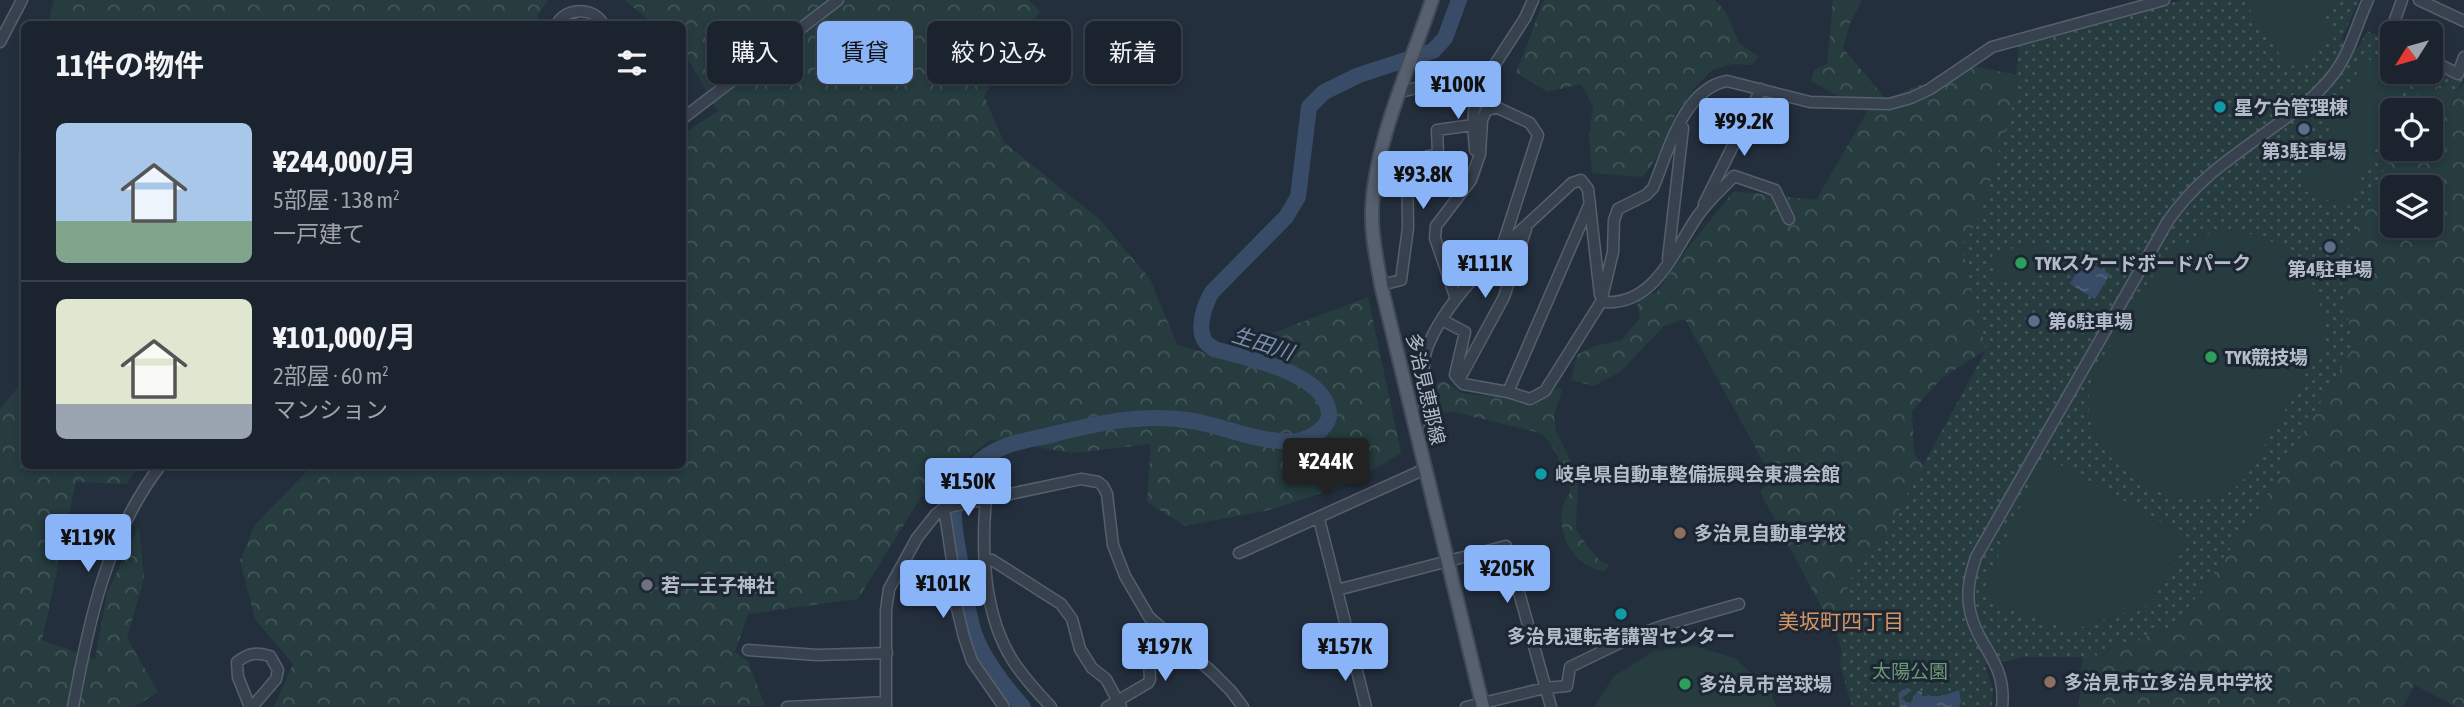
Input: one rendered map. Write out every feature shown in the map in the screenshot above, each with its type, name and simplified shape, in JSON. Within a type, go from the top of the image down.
[{"type":"main road","name":"多治見恵那線","points":[[1432,0],[1380,156],[1374,186],[1373,224],[1381,285],[1483,706]]},
{"type":"street","points":[[0,41],[22,0]]},
{"type":"street","points":[[686,116],[838,0]]},
{"type":"street","points":[[1401,92],[1442,81],[1476,80],[1490,72],[1525,19],[1533,0]]},
{"type":"street","points":[[1442,320],[1465,332],[1455,375],[1463,384],[1530,399],[1545,391],[1601,302],[1613,252],[1614,220],[1618,209],[1646,195],[1653,188],[1684,114],[1703,90],[1727,81],[1810,102],[1889,104],[1930,89],[1992,47],[2164,0]]},
{"type":"street","points":[[2002,707],[2003,691],[1998,669],[1970,613],[1969,578],[1976,557],[2181,202],[2212,172],[2323,88],[2345,57],[2368,0]]},
{"type":"street","points":[[2394,21],[2402,0]]},
{"type":"street","points":[[2419,0],[2464,21]]},
{"type":"street","points":[[559,21],[573,12],[588,11],[601,21]]},
{"type":"street","points":[[2443,66],[2458,74],[2464,57]]},
{"type":"street","points":[[1476,80],[1473,125],[1476,161]]},
{"type":"street","points":[[1601,302],[1616,304],[1652,286],[1699,214],[1761,89]]},
{"type":"street","points":[[1456,299],[1435,238],[1436,226],[1471,180],[1480,154],[1482,120],[1486,111],[1496,107],[1530,123],[1538,135],[1500,251]]},
{"type":"street","points":[[1668,263],[1684,114]]},
{"type":"street","points":[[1381,285],[1401,281],[1408,228],[1407,161],[1438,154],[1437,130],[1473,125]]},
{"type":"street","points":[[1699,214],[1734,176],[1775,190],[1789,219]]},
{"type":"street","points":[[1416,429],[1424,412],[1422,372],[1429,342],[1442,320],[1456,299],[1500,251],[1572,183],[1581,180],[1588,189],[1601,302]]},
{"type":"street","points":[[1508,392],[1590,203]]},
{"type":"street","points":[[1459,380],[1504,297],[1527,225]]},
{"type":"street","points":[[73,707],[99,588],[116,541],[132,508],[158,469]]},
{"type":"street","points":[[1239,553],[1425,469]]},
{"type":"street","points":[[787,707],[886,704],[889,589],[917,538],[944,508],[1081,479],[1098,482],[1103,486],[1107,494],[1113,545],[1125,576],[1158,626],[1213,673],[1243,707]]},
{"type":"street","points":[[986,499],[985,559],[992,611],[1003,643],[1024,678],[1051,707]]},
{"type":"street","points":[[944,508],[960,622],[972,661],[1004,707]]},
{"type":"street","points":[[1319,519],[1366,707]]},
{"type":"street","points":[[1337,590],[1506,545],[1551,707]]},
{"type":"street","points":[[985,559],[992,560],[1024,583],[1061,604],[1072,619],[1080,649],[1120,703]]},
{"type":"street","points":[[1466,707],[1483,706],[1545,688],[1567,686],[1570,667],[1634,636],[1739,604]]},
{"type":"street","points":[[1107,707],[1120,703],[1147,683],[1150,678],[1149,638],[1158,626]]},
{"type":"street","points":[[748,650],[817,655],[887,653]]},
{"type":"street","points":[[256,652],[270,656],[278,670],[276,679],[251,707],[238,677],[237,662],[256,652]]},
{"type":"green space","points":[[54,0],[548,0],[538,15],[537,21],[49,21]]},
{"type":"green space","points":[[625,0],[1028,0],[1040,11],[1033,21],[927,21],[927,84],[992,84],[984,96],[1004,142],[1100,220],[1150,279],[1177,345],[1214,355],[1368,297],[1401,453],[1349,484],[1269,510],[1185,526],[1147,502],[1151,444],[1073,453],[990,440],[921,497],[858,599],[748,614],[735,652],[748,661],[765,706],[274,707],[293,664],[255,619],[240,561],[254,526],[309,469],[686,469],[686,132],[718,111],[686,58],[686,21],[650,21]]},
{"type":"green space","points":[[1544,0],[1715,0],[1726,12],[1739,43],[1759,57],[1752,65],[1733,64],[1712,70],[1696,86],[1675,115],[1663,148],[1643,177],[1592,173],[1589,137],[1593,106],[1581,84],[1548,92],[1516,73]]},
{"type":"green space","points":[[1833,0],[1862,0],[1850,23],[1843,48],[1886,99],[1920,85],[1943,82],[1967,65],[2023,76],[2135,68],[1962,245],[1986,350],[1943,377],[1912,411],[1914,453],[1936,483],[1851,682],[1838,638],[1760,492],[1772,478],[1685,319],[1664,326],[1620,372],[1594,386],[1571,380],[1577,355],[1592,347],[1621,340],[1640,318],[1637,301],[1657,292],[1690,245],[1734,191],[1816,200],[1867,112],[1811,81],[1814,70],[1827,64]]},
{"type":"green space","name":"太陽公園","points":[[2182,0],[2359,0],[2341,40],[2358,48],[2367,31],[2380,37],[2380,84],[2423,84],[2416,98],[2380,98],[2380,161],[2388,161],[2339,268],[2353,347],[2256,513],[2175,627],[2082,657],[2025,657],[1985,665],[1993,689],[1992,707],[1852,707],[1840,664],[1848,583],[1890,526],[1986,350],[1962,245],[1979,219],[2014,101],[2019,43]]},
{"type":"green space","points":[[2253,0],[2337,0],[2321,12],[2337,36],[2289,68],[2246,4]]},
{"type":"green space","points":[[2365,57],[2380,66],[2380,84],[2405,84],[2399,98],[2380,98],[2380,138],[2347,208],[2300,189]]},
{"type":"green space","points":[[2443,68],[2464,78],[2455,95],[2431,84],[2443,84]]},
{"type":"green space","points":[[2464,83],[2464,707],[2456,707],[2415,685],[2403,707],[2079,707],[2082,657],[2175,627],[2256,513],[2353,347],[2339,268],[2380,178],[2380,238],[2443,238],[2443,175],[2381,175],[2388,161],[2443,161],[2443,98],[2416,98],[2422,84],[2432,84],[2455,95]]},
{"type":"green space","points":[[21,141],[21,469],[137,469],[126,484],[76,482],[42,640],[95,659],[107,593],[139,526],[144,578],[127,638],[158,692],[134,707],[0,707],[0,409],[18,387],[18,155]]},
{"type":"green space","name":"TYK競技場","points":[[2218,231],[2247,234],[2271,241],[2312,275],[2309,283],[2325,314],[2322,346],[2250,471],[2240,483],[2218,497],[2198,500],[2177,498],[2137,480],[2105,450],[2094,431],[2089,412],[2091,385],[2102,359],[2165,260],[2185,244]]},
{"type":"green space","name":"TYKスケードボードパーク","points":[[2042,242],[2049,273],[1999,284],[1992,253]]},
{"type":"green space","points":[[1444,381],[1464,394],[1496,396],[1535,405],[1558,387],[1562,390],[1554,416],[1556,432],[1578,475],[1576,529],[1600,561],[1609,565],[1605,571],[1585,564],[1570,549],[1565,539],[1562,517],[1570,487],[1548,440],[1536,432],[1454,412],[1438,413],[1426,387]]},
{"type":"green space","points":[[2043,455],[2190,538],[2150,605],[2073,630],[1993,603],[1986,584]]},
{"type":"green space","name":"多治見市営球場","points":[[1694,646],[1735,658],[1771,692],[1776,707],[1594,707],[1614,676],[1654,651]]},
{"type":"water","points":[[2084,259],[2110,274],[2095,299],[2070,284]]},
{"type":"water","points":[[1907,689],[1912,690],[1902,698],[1907,703],[1910,703],[1918,691],[1922,692],[1922,696],[1942,696],[1959,690],[1961,702],[1959,707],[1900,707],[1898,694]]},
{"type":"waterway","name":"生田川","points":[[1023,707],[984,655],[969,615],[954,515],[970,472],[988,455],[1012,444],[1091,425],[1125,420],[1158,418],[1193,421],[1257,438],[1284,441],[1302,440],[1323,427],[1327,423],[1329,412],[1324,398],[1313,387],[1281,369],[1214,349],[1207,344],[1201,330],[1204,309],[1212,292],[1286,217],[1298,197],[1309,107],[1324,92],[1359,75],[1433,51],[1445,38],[1459,0]]},
{"type":"place","name":"星ケ台管理棟","points":[[2220,107]]},
{"type":"place","name":"第3駐車場","points":[[2304,129]]},
{"type":"place","name":"第4駐車場","points":[[2330,247]]},
{"type":"place","name":"TYKスケードボードパーク","points":[[2021,263]]},
{"type":"place","name":"第6駐車場","points":[[2034,321]]},
{"type":"place","name":"TYK競技場","points":[[2211,357]]},
{"type":"place","name":"岐阜県自動車整備振興会東濃会館","points":[[1541,474]]},
{"type":"place","name":"多治見自動車学校","points":[[1680,533]]},
{"type":"place","name":"若一王子神社","points":[[647,585]]},
{"type":"place","name":"多治見運転者講習センター","points":[[1621,614]]},
{"type":"place","name":"多治見市立多治見中学校","points":[[2050,682]]},
{"type":"place","name":"多治見市営球場","points":[[1685,684]]},
{"type":"district","name":"美坂町四丁目","points":[[1841,621]]}]
